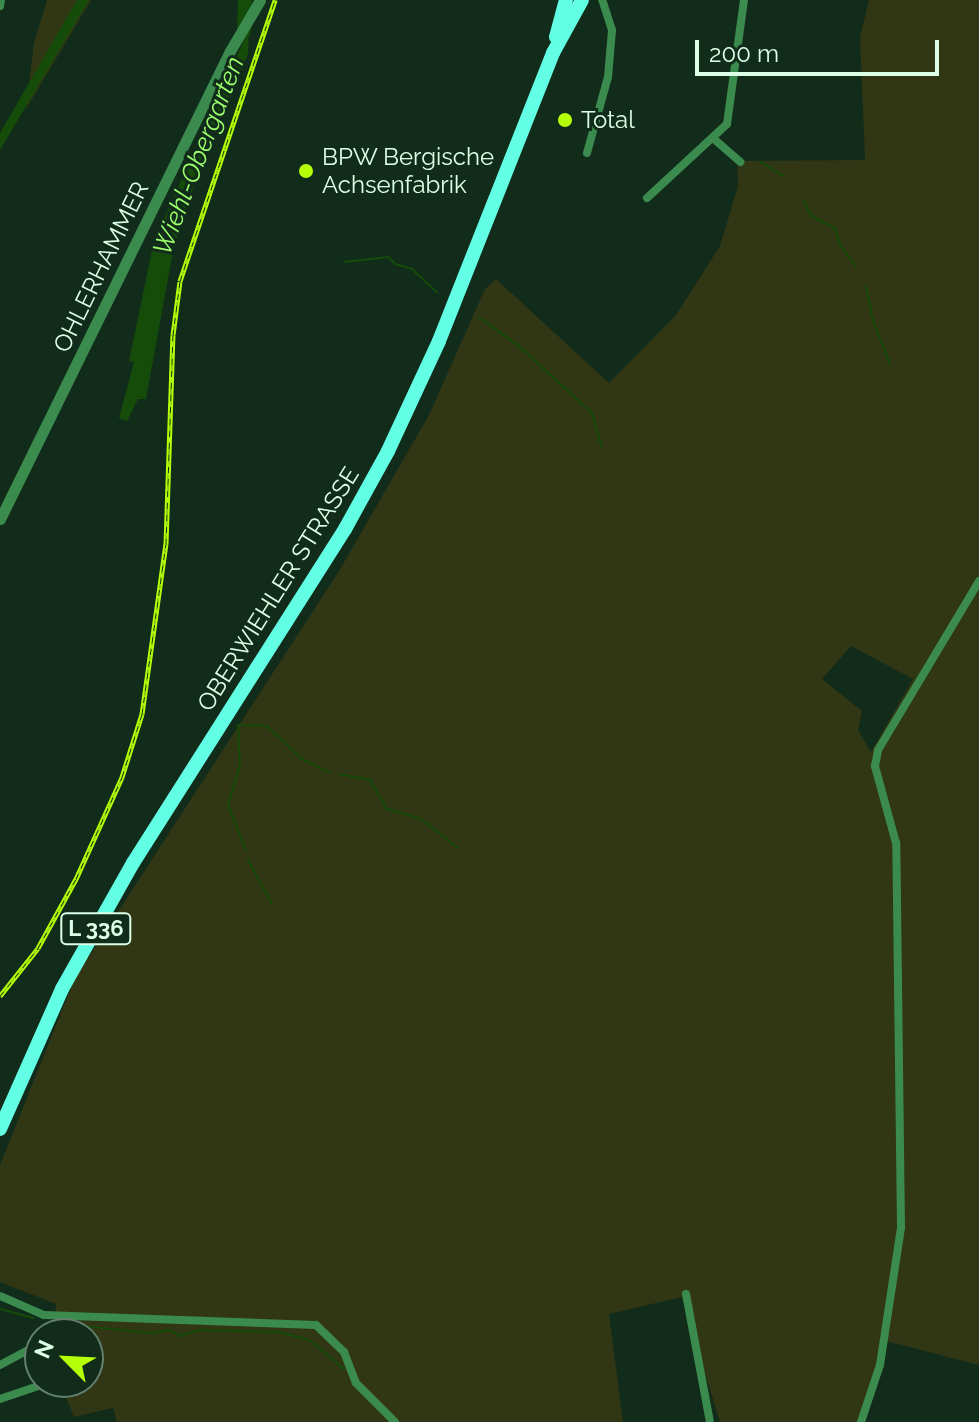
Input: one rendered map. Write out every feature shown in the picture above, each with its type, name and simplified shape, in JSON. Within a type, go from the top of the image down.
[{"type":"main road","name":"OBERWIEHLER STRASSE","points":[[553,53],[566,0]]},
{"type":"main road","name":"OBERWIEHLER STRASSE","points":[[0,1129],[62,989],[211,740],[345,529],[388,451],[439,341],[553,53],[582,0]]},
{"type":"main road","name":"L 336","points":[[0,1118],[18,1086]]},
{"type":"street","points":[[0,6],[1,0]]},
{"type":"street","name":"OHLERHAMMER","points":[[0,519],[239,33],[260,0]]},
{"type":"street","points":[[587,153],[608,77],[612,30],[602,0]]},
{"type":"street","points":[[647,198],[678,164],[714,139],[730,114],[744,0]]},
{"type":"street","points":[[714,139],[740,162]]},
{"type":"street","points":[[861,1422],[880,1365],[901,1228],[896,843],[877,789],[875,766],[878,750],[979,581]]},
{"type":"street","points":[[686,1294],[710,1422]]},
{"type":"street","points":[[0,1296],[44,1315],[316,1325],[344,1352],[356,1383],[395,1422]]},
{"type":"street","points":[[0,1365],[24,1352]]},
{"type":"street","points":[[0,1399],[24,1391]]},
{"type":"shaded area","points":[[47,0],[91,0],[26,109],[34,43]]},
{"type":"shaded area","points":[[869,0],[979,0],[979,1365],[886,1341],[862,1422],[720,1422],[682,1297],[609,1314],[623,1422],[117,1422],[113,1408],[74,1417],[66,1398],[104,1398],[104,1318],[56,1318],[56,1304],[0,1282],[0,1165],[75,978],[339,571],[429,415],[485,289],[496,279],[609,383],[676,315],[720,246],[738,186],[737,161],[865,160],[860,37]],"holes":[[[851,646],[913,679],[871,752],[858,730],[862,711],[822,679]]]},
{"type":"water","points":[[77,0],[89,0],[0,150],[0,133]]},
{"type":"water","points":[[249,29],[248,54],[206,148],[174,246],[146,399],[138,399],[127,421],[119,418],[134,362],[129,361],[154,241]]},
{"type":"waterway","name":"Wiehl-Obergarten","points":[[244,31],[245,0]]},
{"type":"waterway","points":[[761,162],[783,176]]},
{"type":"waterway","points":[[803,200],[811,216],[835,228],[839,243],[856,267]]},
{"type":"waterway","points":[[344,262],[389,257],[395,264],[412,269],[437,292]]},
{"type":"waterway","points":[[866,285],[873,321],[890,364]]},
{"type":"waterway","points":[[479,317],[520,347],[592,413],[602,447]]},
{"type":"waterway","points":[[246,851],[228,805],[240,765],[238,725],[267,726],[302,759],[329,772]]},
{"type":"waterway","points":[[339,774],[370,780],[387,809],[421,819],[458,848]]},
{"type":"waterway","points":[[248,860],[272,904]]},
{"type":"waterway","points":[[0,1309],[34,1318]]},
{"type":"waterway","points":[[104,1328],[153,1333],[169,1330],[181,1336],[200,1330],[278,1332],[310,1340],[344,1369]]},
{"type":"railway","points":[[0,996],[38,948],[76,879],[122,777],[142,714],[166,544],[173,335],[180,281],[275,0]]},
{"type":"place","name":"Total","points":[[565,120]]},
{"type":"place","name":"BPW Bergische Achsenfabrik","points":[[306,171]]}]
